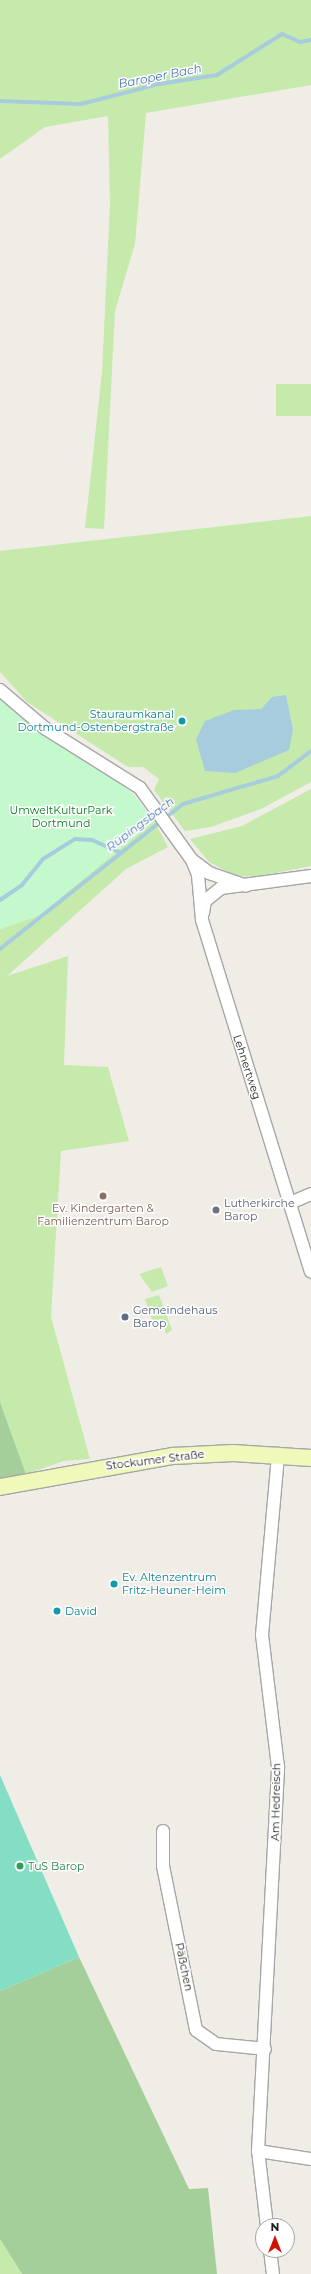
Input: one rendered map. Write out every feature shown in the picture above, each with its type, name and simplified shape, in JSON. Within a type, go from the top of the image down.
[{"type":"main road","name":"Stockumer Straße","points":[[0,1487],[173,1456],[278,1454],[311,1458]]},
{"type":"street","points":[[0,690],[46,729],[140,788],[192,860],[209,873],[246,886]]},
{"type":"street","name":"Lehnertweg","points":[[192,860],[198,875],[202,920],[311,1272]]},
{"type":"street","points":[[202,920],[205,901],[212,891],[311,876]]},
{"type":"street","points":[[290,1203],[311,1194]]},
{"type":"street","name":"Am Hedreisch","points":[[266,2218],[258,2151],[265,2049],[278,1775],[262,1635],[278,1454]]},
{"type":"street","name":"Päßchen","points":[[163,1831],[163,1866],[196,2030],[216,2044],[265,2049]]},
{"type":"street","points":[[258,2151],[311,2159]]},
{"type":"street","points":[[271,2258],[273,2274]]},
{"type":"green space","points":[[0,0],[311,0],[311,85],[146,113],[135,244],[115,311],[104,529],[85,528],[102,372],[110,204],[108,116],[45,127],[0,159]]},
{"type":"green space","points":[[276,384],[311,384],[311,416],[276,416]]},
{"type":"green space","points":[[311,516],[311,782],[261,809],[211,827],[185,831],[154,790],[159,779],[143,767],[128,767],[27,702],[0,672],[0,551]]},
{"type":"green space","name":"UmweltKulturPark Dortmund","points":[[0,693],[54,739],[122,784],[135,796],[154,821],[38,916],[0,929]]},
{"type":"green space","points":[[311,789],[311,866],[255,877],[234,875],[209,862],[190,839],[242,826]]},
{"type":"green space","points":[[154,821],[168,847],[126,869],[7,976],[68,956],[64,1065],[108,1067],[129,1141],[61,1151],[51,1317],[90,1459],[64,1461],[26,1474],[0,1402],[0,929],[38,916]]},
{"type":"green space","points":[[161,1267],[168,1286],[152,1292],[139,1274]]},
{"type":"green space","points":[[159,1295],[172,1330],[166,1334],[163,1322],[154,1325],[145,1299]]},
{"type":"green space","points":[[0,1402],[26,1474],[0,1479]]},
{"type":"green space","name":"TuS Barop","points":[[0,1775],[79,1957],[0,1991]]},
{"type":"green space","points":[[79,1957],[189,2189],[208,2188],[217,2274],[22,2274],[0,2239],[0,1991]]},
{"type":"green space","points":[[0,2239],[22,2274],[0,2274]]},
{"type":"water","points":[[286,695],[293,730],[289,750],[235,773],[205,771],[196,739],[205,721],[234,710],[261,709],[272,697]]},
{"type":"waterway","name":"Baroper Bach","points":[[0,101],[81,104],[159,84],[217,75],[282,34],[300,42],[311,40]]},
{"type":"waterway","name":"Rüpingsbach","points":[[0,949],[183,804],[278,776],[311,751]]},
{"type":"waterway","points":[[0,900],[22,885],[43,859],[75,839],[92,840],[119,852]]},
{"type":"place","name":"Stauraumkanal Dortmund-Ostenbergstraße","points":[[182,721]]},
{"type":"place","name":"Ev. Kindergarten & Familienzentrum Barop","points":[[103,1196]]},
{"type":"place","name":"Lutherkirche Barop","points":[[216,1210]]},
{"type":"place","name":"Gemeindehaus Barop","points":[[125,1317]]},
{"type":"place","name":"Ev. Altenzentrum Fritz-Heuner-Heim","points":[[114,1584]]},
{"type":"place","name":"David","points":[[57,1611]]},
{"type":"place","name":"TuS Barop","points":[[20,1866]]}]
